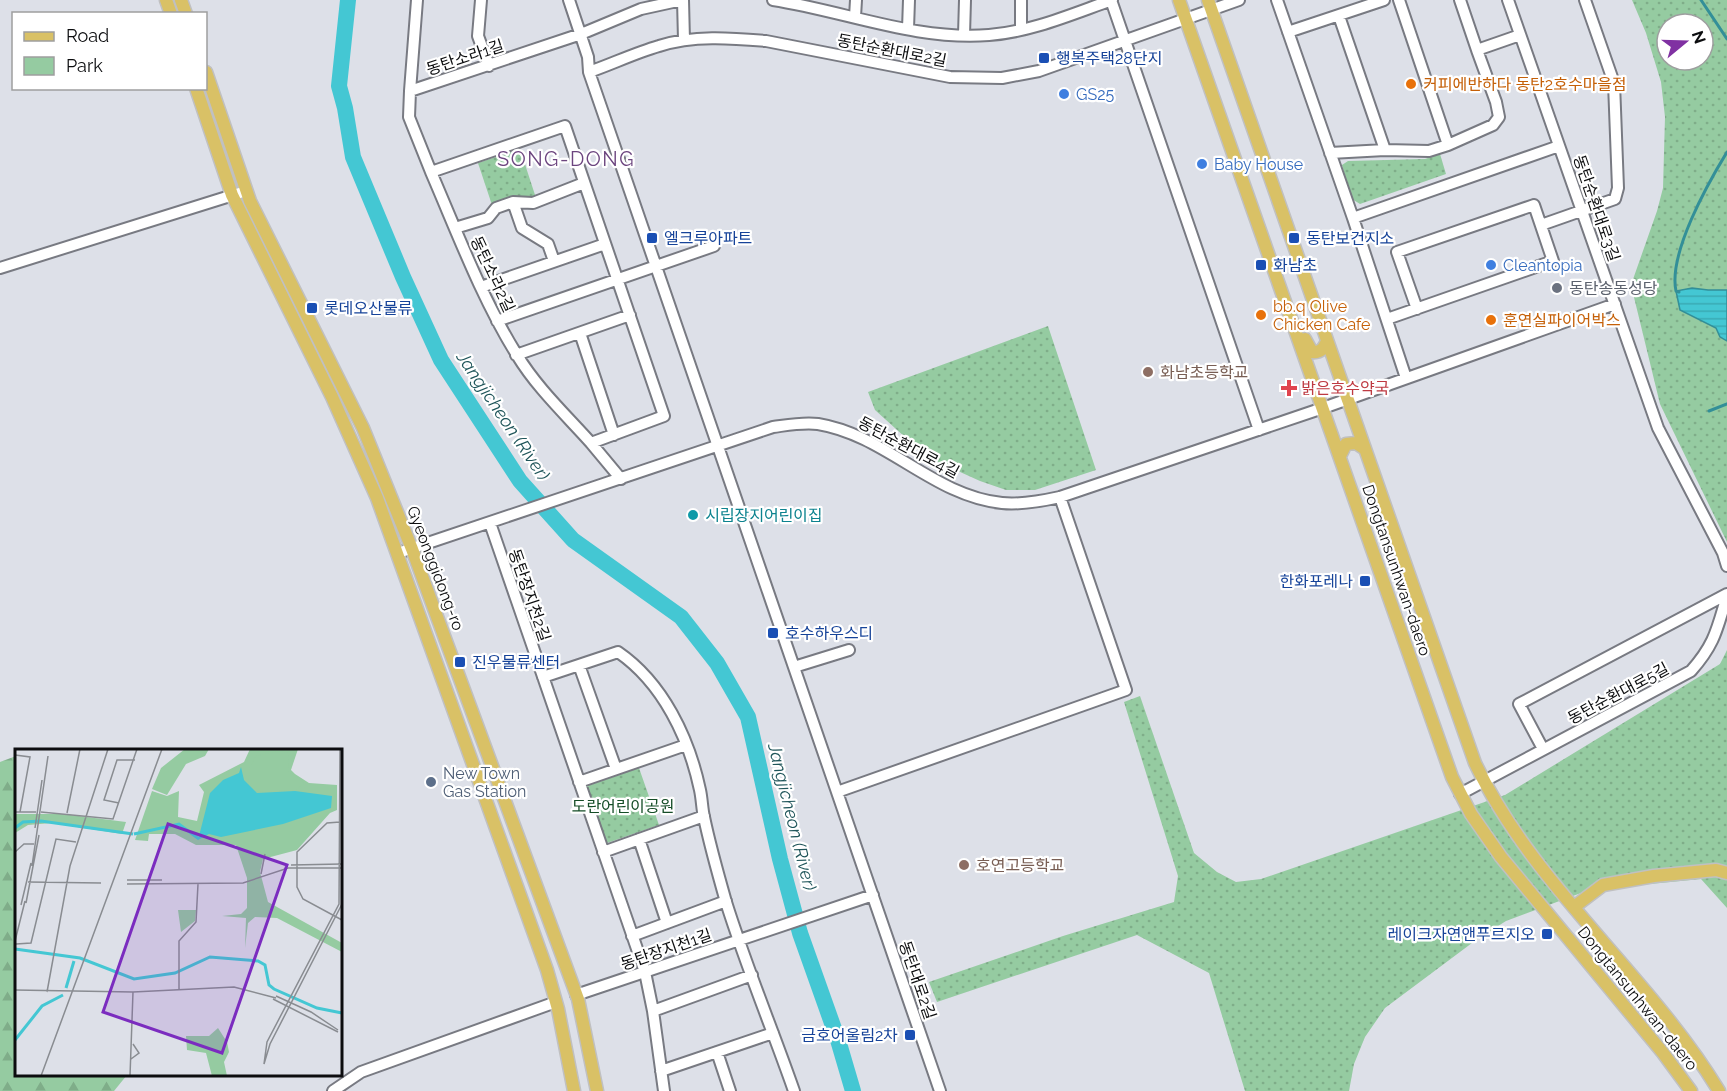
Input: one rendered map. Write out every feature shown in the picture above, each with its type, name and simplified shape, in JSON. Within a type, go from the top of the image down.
[{"type":"main road","name":"Dongtansunhwan-daero","points":[[1179,0],[1442,751],[1460,794],[1501,857],[1691,1091]]},
{"type":"main road","name":"Dongtansunhwan-daero","points":[[1210,5],[1467,746],[1483,780],[1515,834],[1680,1036],[1719,1091]]},
{"type":"main road","name":"Gyeonggidong-ro","points":[[207,75],[246,191],[363,428],[412,549],[576,995],[597,1090]]},
{"type":"main road","name":"Gyeonggidong-ro","points":[[197,90],[232,195],[332,397],[377,498],[548,970],[574,1091]]},
{"type":"main road","points":[[1275,272],[1292,304],[1312,352],[1321,351],[1327,341]]},
{"type":"main road","points":[[1340,456],[1346,444],[1356,443],[1365,449]]},
{"type":"main road","points":[[1574,907],[1603,885],[1654,876],[1716,870],[1727,873]]},
{"type":"street","name":"동탄소라1길","points":[[417,0],[410,91],[581,34],[641,9],[682,0]]},
{"type":"street","points":[[481,0],[478,36],[489,66]]},
{"type":"street","points":[[568,0],[588,57],[589,72]]},
{"type":"street","points":[[682,0],[684,40]]},
{"type":"street","points":[[774,0],[796,2],[908,29],[964,35],[987,35],[1021,30],[1111,0],[1259,430]]},
{"type":"street","points":[[855,17],[856,0]]},
{"type":"street","points":[[908,29],[909,0]]},
{"type":"street","points":[[964,35],[965,0]]},
{"type":"street","points":[[1021,0],[1021,30]]},
{"type":"street","name":"동탄순환대로2길","points":[[589,72],[659,45],[684,40],[716,39],[766,41],[950,78],[1002,78],[1039,70],[1185,19],[1210,5],[1239,0]]},
{"type":"street","points":[[1277,0],[1406,378]]},
{"type":"street","points":[[1288,32],[1384,0]]},
{"type":"street","points":[[1399,0],[1448,145]]},
{"type":"street","points":[[1330,153],[1385,150],[1430,151],[1493,125],[1499,117],[1496,102],[1460,0]]},
{"type":"street","name":"동탄순환대로3길","points":[[1508,0],[1615,304]]},
{"type":"street","points":[[1541,225],[1615,198],[1618,188],[1614,83],[1585,0]]},
{"type":"street","points":[[1339,16],[1385,150]]},
{"type":"street","points":[[1477,50],[1520,35]]},
{"type":"street","name":"동탄대로2길","points":[[589,72],[940,1091]]},
{"type":"street","name":"동탄소라2길","points":[[410,91],[409,117],[497,321],[528,371],[621,479]]},
{"type":"street","points":[[431,172],[565,126],[664,416],[591,443]]},
{"type":"street","points":[[1353,218],[1559,146]]},
{"type":"street","points":[[455,228],[488,218],[496,208],[513,202],[532,203],[584,183]]},
{"type":"street","points":[[0,268],[246,191]]},
{"type":"street","points":[[513,202],[522,228],[548,244],[554,261]]},
{"type":"street","points":[[1387,319],[1416,309],[1553,261],[1534,205],[1397,252],[1416,309]]},
{"type":"street","points":[[482,286],[605,244]]},
{"type":"street","points":[[497,321],[714,246]]},
{"type":"street","points":[[1323,408],[1615,304],[1658,428],[1723,553],[1727,566]]},
{"type":"street","points":[[516,355],[630,315]]},
{"type":"street","points":[[580,333],[614,435]]},
{"type":"street","name":"동탄순환대로4길","points":[[398,554],[773,427],[797,423],[843,429],[947,485],[978,498],[1002,503],[1060,497],[1323,408]]},
{"type":"street","points":[[837,792],[1126,690],[1060,497]]},
{"type":"street","name":"동탄장지천2길","points":[[490,523],[645,972],[664,1091]]},
{"type":"street","points":[[1543,749],[1519,704],[1727,595]]},
{"type":"street","name":"동탄순환대로5길","points":[[1460,794],[1691,671],[1714,640],[1727,595]]},
{"type":"street","points":[[794,667],[849,650]]},
{"type":"street","points":[[543,677],[618,652],[631,660],[649,679],[671,712],[686,745],[699,785],[704,816],[726,901],[794,1091]]},
{"type":"street","points":[[579,665],[616,769]]},
{"type":"street","points":[[579,782],[686,745]]},
{"type":"street","points":[[603,852],[704,816]]},
{"type":"street","points":[[639,839],[667,923]]},
{"type":"street","name":"동탄장지천1길","points":[[576,995],[873,895]]},
{"type":"street","points":[[632,936],[726,901]]},
{"type":"street","points":[[652,1011],[752,975]]},
{"type":"street","points":[[333,1091],[361,1072],[556,1002]]},
{"type":"street","points":[[661,1071],[773,1033]]},
{"type":"street","points":[[717,1052],[730,1091]]},
{"type":"green space","points":[[1632,0],[1727,0],[1727,542],[1660,404],[1631,285],[1663,188],[1665,117],[1658,72],[1715,72],[1715,12],[1655,12],[1655,62]]},
{"type":"green space","points":[[520,149],[536,198],[492,205],[478,163]]},
{"type":"green space","points":[[1440,154],[1446,174],[1360,204],[1352,199],[1342,165],[1348,161],[1425,159]]},
{"type":"green space","points":[[1048,326],[1096,470],[1035,490],[1006,490],[927,457],[875,410],[868,392]]},
{"type":"green space","points":[[1727,650],[1727,908],[1701,879],[1589,890],[1506,921],[1476,940],[1385,1008],[1365,1037],[1354,1064],[1349,1091],[1245,1091],[1209,973],[1137,935],[937,1002],[929,982],[1063,936],[1174,902],[1178,876],[1124,702],[1140,696],[1194,853],[1217,872],[1236,882],[1261,879],[1505,795],[1720,664]]},
{"type":"green space","points":[[15,756],[15,1076],[126,1076],[114,1091],[0,1091],[0,762]]},
{"type":"green space","name":"도란어린이공원","points":[[639,768],[659,825],[607,843],[587,786]]},
{"type":"water","points":[[1692,288],[1727,290],[1727,341],[1720,337],[1716,328],[1680,310],[1676,291]]},
{"type":"waterway","name":"Jangjicheon (River)","points":[[348,0],[339,86],[353,157],[403,277],[441,360],[520,481],[573,540],[681,617],[717,663],[748,717],[780,859],[800,933],[838,1040],[853,1091]]},
{"type":"waterway","points":[[1701,0],[1727,39]]},
{"type":"waterway","points":[[1679,292],[1676,291],[1675,276],[1684,239],[1700,200],[1727,152]]},
{"type":"waterway","points":[[1709,411],[1727,404]]},
{"type":"place","name":"행복주택28단지","points":[[1044,58]]},
{"type":"place","name":"커피에반하다 동탄2호수마을점","points":[[1411,84]]},
{"type":"place","name":"GS25","points":[[1064,94]]},
{"type":"place","name":"Baby House","points":[[1202,164]]},
{"type":"place","name":"엘크루아파트","points":[[652,238]]},
{"type":"place","name":"동탄보건지소","points":[[1294,238]]},
{"type":"place","name":"화남초","points":[[1261,265]]},
{"type":"place","name":"Cleantopia","points":[[1491,265]]},
{"type":"place","name":"동탄송동성당","points":[[1557,288]]},
{"type":"place","name":"롯데오산물류","points":[[312,308]]},
{"type":"place","name":"bb.q Olive Chicken Cafe","points":[[1261,315]]},
{"type":"place","name":"훈연실파이어박스","points":[[1491,320]]},
{"type":"place","name":"화남초등학교","points":[[1148,372]]},
{"type":"place","name":"밝은호수약국","points":[[1289,388]]},
{"type":"place","name":"시립장지어린이집","points":[[693,515]]},
{"type":"place","name":"한화포레나","points":[[1365,581]]},
{"type":"place","name":"호수하우스디","points":[[773,633]]},
{"type":"place","name":"진우물류센터","points":[[460,662]]},
{"type":"place","name":"New Town Gas Station","points":[[431,782]]},
{"type":"place","name":"호연고등학교","points":[[964,865]]},
{"type":"place","name":"레이크자연앤푸르지오","points":[[1547,934]]},
{"type":"place","name":"금호어울림2차","points":[[910,1035]]},
{"type":"district","name":"SONG-DONG","points":[[566,159]]}]
